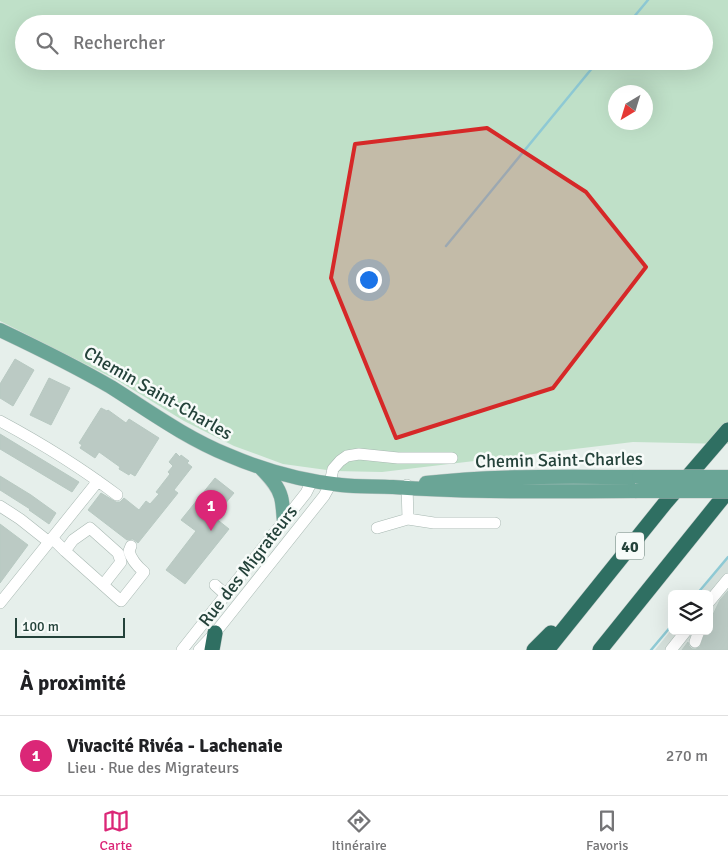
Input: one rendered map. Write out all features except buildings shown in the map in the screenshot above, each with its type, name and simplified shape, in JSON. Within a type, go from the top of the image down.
[{"type":"highway","name":"40","points":[[546,650],[728,430]]},
{"type":"highway","name":"40","points":[[600,650],[728,491]]},
{"type":"highway","points":[[534,650],[594,590]]},
{"type":"highway","points":[[212,650],[215,634]]},
{"type":"main road","name":"Chemin Saint-Charles","points":[[0,330],[54,356],[101,382],[199,442],[260,467],[312,481],[359,487],[407,487],[460,491],[728,491]]},
{"type":"main road","points":[[260,467],[277,487],[282,503],[284,521]]},
{"type":"main road","name":"Chemin Saint-Charles","points":[[407,487],[450,480],[728,477]]},
{"type":"street","points":[[0,421],[63,457],[117,495]]},
{"type":"street","name":"Rue des Migrateurs","points":[[200,650],[215,634],[324,496],[330,484],[334,467],[340,461],[352,455],[418,459],[452,458]]},
{"type":"street","points":[[0,603],[98,481]]},
{"type":"street","name":"Rue des Migrateurs","points":[[182,650],[306,493],[312,481]]},
{"type":"street","points":[[407,487],[408,519]]},
{"type":"street","points":[[0,506],[50,540],[121,601],[144,572],[130,556],[131,546]]},
{"type":"street","points":[[377,528],[408,519],[434,523],[495,523]]},
{"type":"street","points":[[64,551],[73,540],[90,528],[118,553],[121,562],[103,585]]},
{"type":"street","points":[[713,598],[728,579]]},
{"type":"street","points":[[215,585],[226,594]]},
{"type":"street","points":[[713,602],[718,592]]},
{"type":"street","points":[[671,650],[683,635]]},
{"type":"highlighted area","points":[[487,128],[586,192],[646,267],[553,388],[396,438],[331,278],[355,144]]},
{"type":"shaded area","points":[[728,557],[728,650],[655,650],[668,634],[713,635],[713,590],[702,590]]},
{"type":"green space","points":[[0,0],[728,0],[728,444],[633,442],[382,472],[334,471],[283,464],[234,446],[184,421],[117,380],[0,321]]},
{"type":"waterway","points":[[636,15],[648,0]]},
{"type":"waterway","points":[[446,246],[591,70]]},
{"type":"waterway","points":[[700,590],[728,557]]},
{"type":"waterway","points":[[651,650],[668,630]]},
{"type":"place","name":"Vivacité Rivéa - Lachenaie","points":[[211,531]]}]
